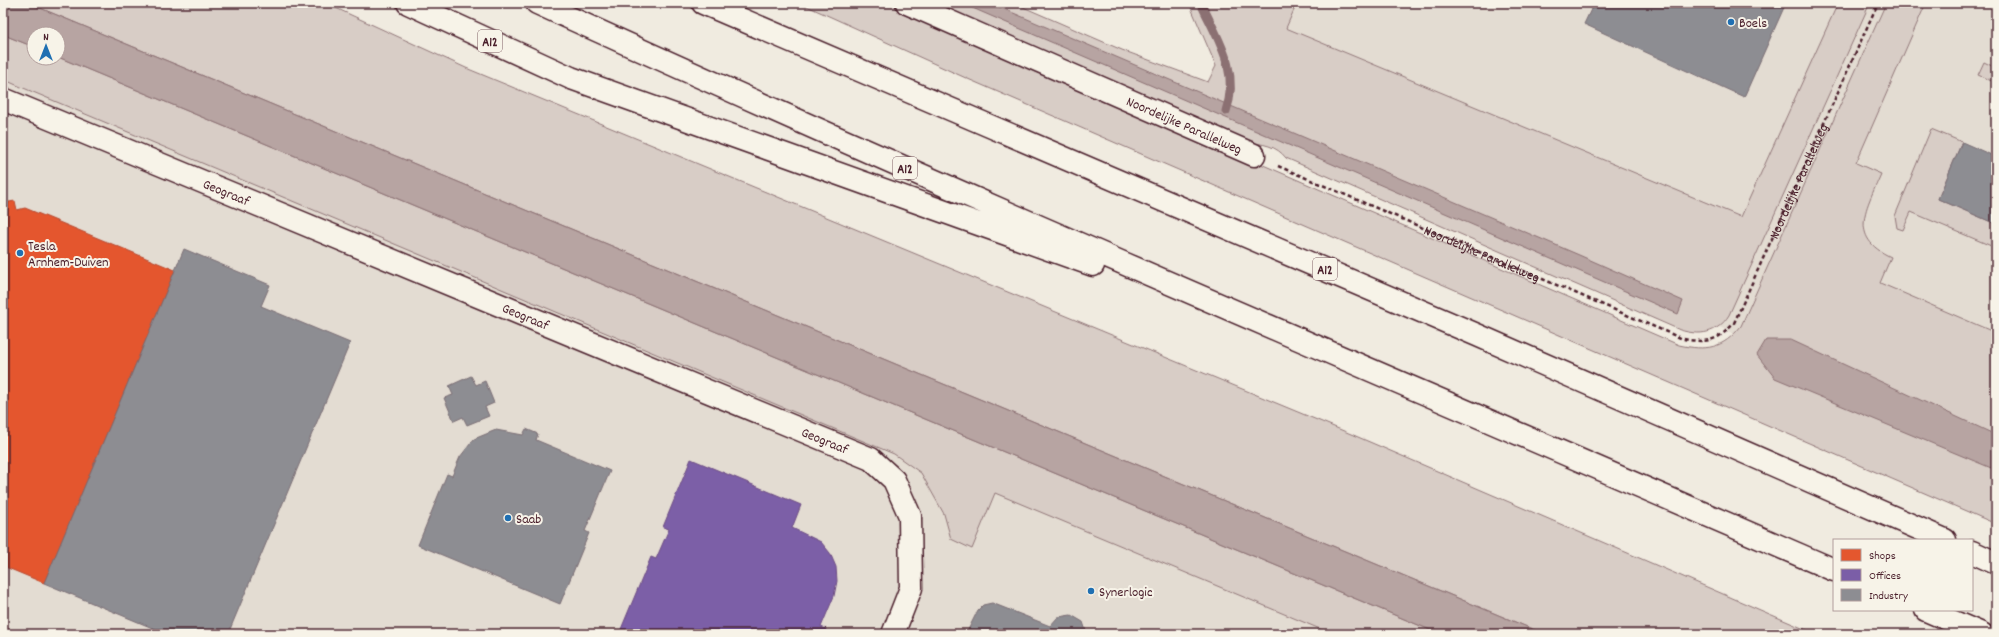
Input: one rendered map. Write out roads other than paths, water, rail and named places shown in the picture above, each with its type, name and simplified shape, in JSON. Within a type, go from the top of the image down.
[{"type":"main road","name":"A12","points":[[408,3],[571,78],[1273,330]]},
{"type":"main road","name":"A12","points":[[537,3],[722,88],[1273,330],[1833,570]]},
{"type":"main road","name":"A12","points":[[703,3],[1477,335],[1943,539]]},
{"type":"main road","name":"Noordelijke Parallelweg","points":[[907,3],[1254,155]]},
{"type":"main road","name":"Geograaf","points":[[3,99],[871,459],[894,480],[910,516],[912,588],[893,634]]},
{"type":"main road","points":[[1973,552],[1996,562]]},
{"type":"main road","points":[[1928,611],[1982,634]]},
{"type":"waterway","points":[[1201,3],[1220,43],[1229,69],[1230,96],[1226,111]]},
{"type":"place","name":"Boels","points":[[1731,22]]},
{"type":"place","name":"Tesla Arnhem-Duiven","points":[[20,253]]},
{"type":"place","name":"Saab","points":[[508,518]]},
{"type":"place","name":"Synerlogic","points":[[1091,591]]}]
